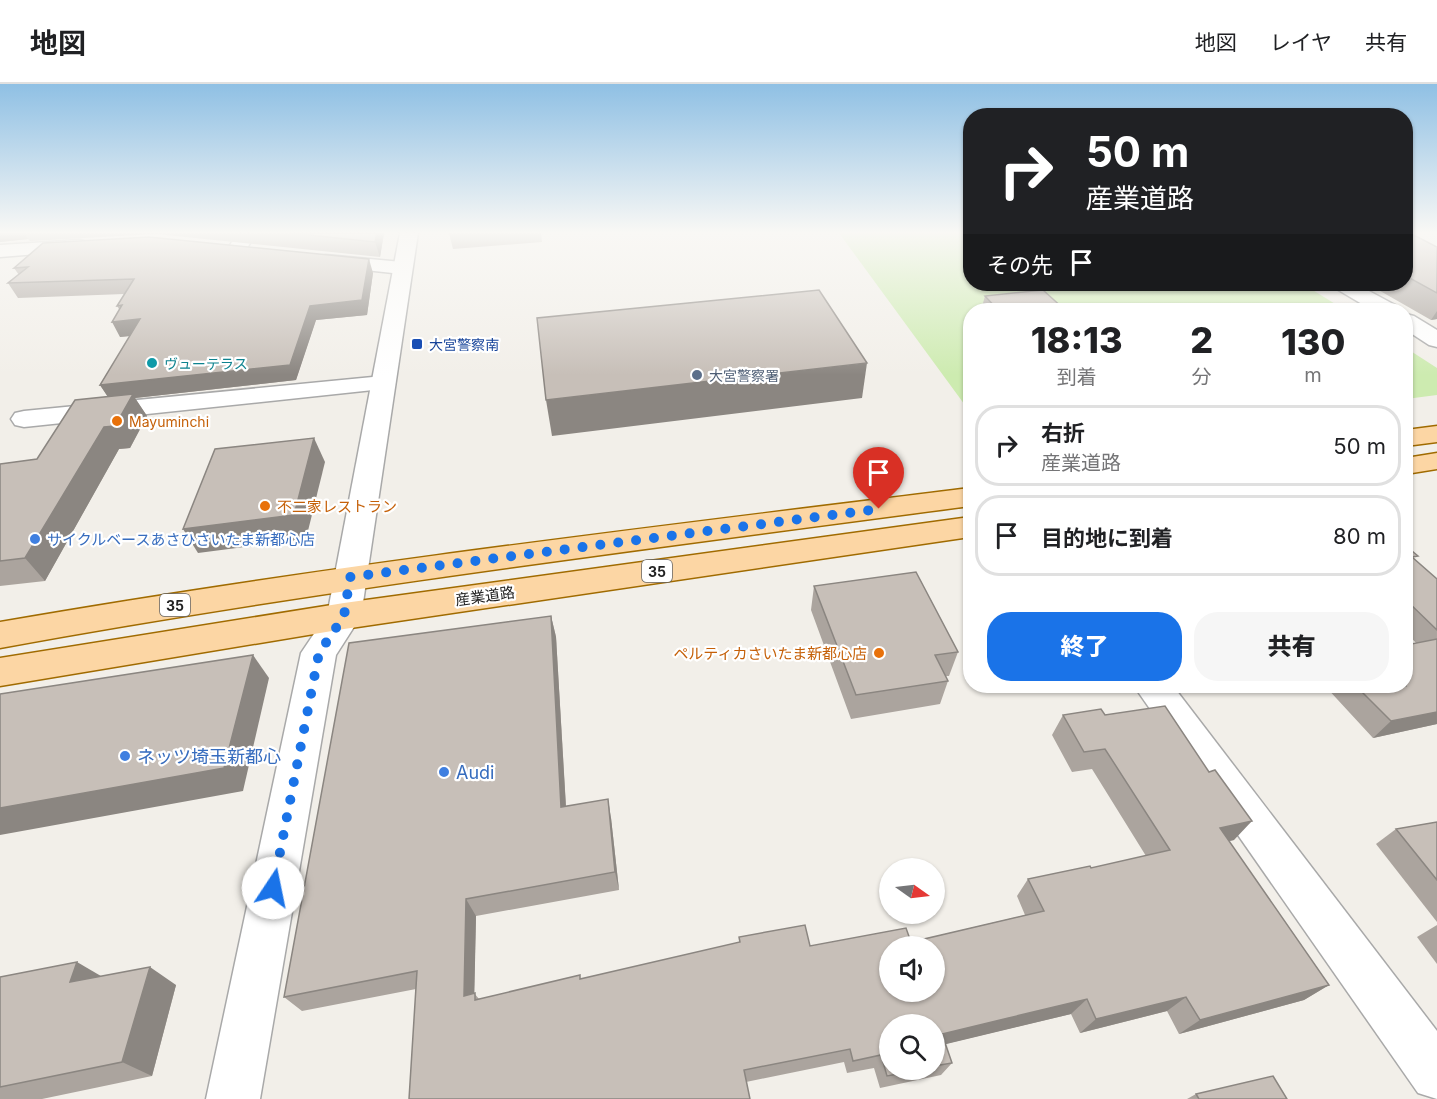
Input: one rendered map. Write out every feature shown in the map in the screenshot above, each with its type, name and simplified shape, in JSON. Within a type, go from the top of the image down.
[{"type":"main road","points":[[1413,437],[1437,434]]},
{"type":"main road","points":[[1413,465],[1437,461]]},
{"type":"main road","name":"産業道路","points":[[0,672],[347,596],[963,498]]},
{"type":"main road","name":"産業道路","points":[[0,635],[101,616],[347,596],[963,528]]},
{"type":"street","points":[[232,1099],[319,653],[347,596],[400,280]]},
{"type":"street","points":[[1354,291],[1375,303]]},
{"type":"street","points":[[1413,325],[1437,340]]},
{"type":"street","points":[[24,419],[382,383]]},
{"type":"street","points":[[1157,693],[1437,1074]]},
{"type":"green space","points":[[874,280],[963,280],[963,291],[1314,291],[1334,303],[963,303],[963,402]]},
{"type":"green space","points":[[1413,353],[1437,368],[1437,395],[1413,398]]},
{"type":"building","points":[[11,280],[91,280],[8,283]]},
{"type":"building","points":[[133,280],[365,280],[362,300],[310,306],[290,365],[100,385],[140,319],[112,322],[122,305],[117,306]]},
{"type":"building","points":[[1414,280],[1437,280],[1437,293]]},
{"type":"building","points":[[819,290],[867,363],[546,400],[537,318]]},
{"type":"building","points":[[1044,291],[1057,303],[992,303],[985,296]]},
{"type":"building","points":[[133,394],[115,426],[104,427],[25,558],[0,561],[0,464],[37,459],[75,400]]},
{"type":"building","points":[[314,438],[294,515],[183,529],[215,449]]},
{"type":"building","points":[[1413,558],[1437,579],[1437,630],[1413,607]]},
{"type":"building","points":[[916,572],[958,652],[935,655],[948,681],[856,695],[814,586]]},
{"type":"building","points":[[551,616],[561,807],[608,799],[615,872],[466,899],[464,996],[475,993],[475,1000],[580,975],[580,979],[740,942],[739,937],[805,925],[810,946],[906,928],[909,936],[879,936],[879,1002],[945,1002],[945,936],[937,936],[1044,911],[1028,879],[1090,866],[1091,868],[1170,850],[1105,749],[1084,752],[1063,715],[1101,709],[1105,715],[1165,706],[1209,772],[1215,770],[1252,821],[1220,828],[1329,985],[1200,1020],[1186,997],[1096,1019],[1087,999],[945,1033],[945,1014],[879,1014],[879,1055],[853,1061],[850,1049],[744,1070],[750,1099],[409,1099],[417,971],[284,997],[349,643]]},
{"type":"building","points":[[1437,639],[1437,712],[1391,721],[1363,693],[1413,693],[1413,644]]},
{"type":"building","name":"ネッツ埼玉新都心","points":[[253,655],[224,768],[0,808],[0,694]]},
{"type":"building","points":[[1437,822],[1437,880],[1396,829]]},
{"type":"building","points":[[77,962],[70,982],[150,967],[122,1062],[0,1087],[0,977]]},
{"type":"building","points":[[945,1043],[952,1063],[945,1064]]},
{"type":"building","points":[[1273,1076],[1287,1099],[1199,1099],[1196,1094]]},
{"type":"place","name":"大宮警察南","points":[[417,344]]},
{"type":"place","name":"ヴューテラス","points":[[152,363]]},
{"type":"place","name":"大宮警察署","points":[[697,375]]},
{"type":"place","name":"Mayuminchi","points":[[117,421]]},
{"type":"place","name":"不二家レストラン","points":[[265,506]]},
{"type":"place","name":"サイクルベースあさひさいたま新都心店","points":[[35,539]]},
{"type":"place","name":"ペルティカさいたま新都心店","points":[[879,653]]},
{"type":"place","name":"ネッツ埼玉新都心","points":[[125,756]]},
{"type":"place","name":"Audi","points":[[444,772]]},
{"type":"route","points":[[273,888],[319,653],[344,616],[350,577],[879,509]]}]
